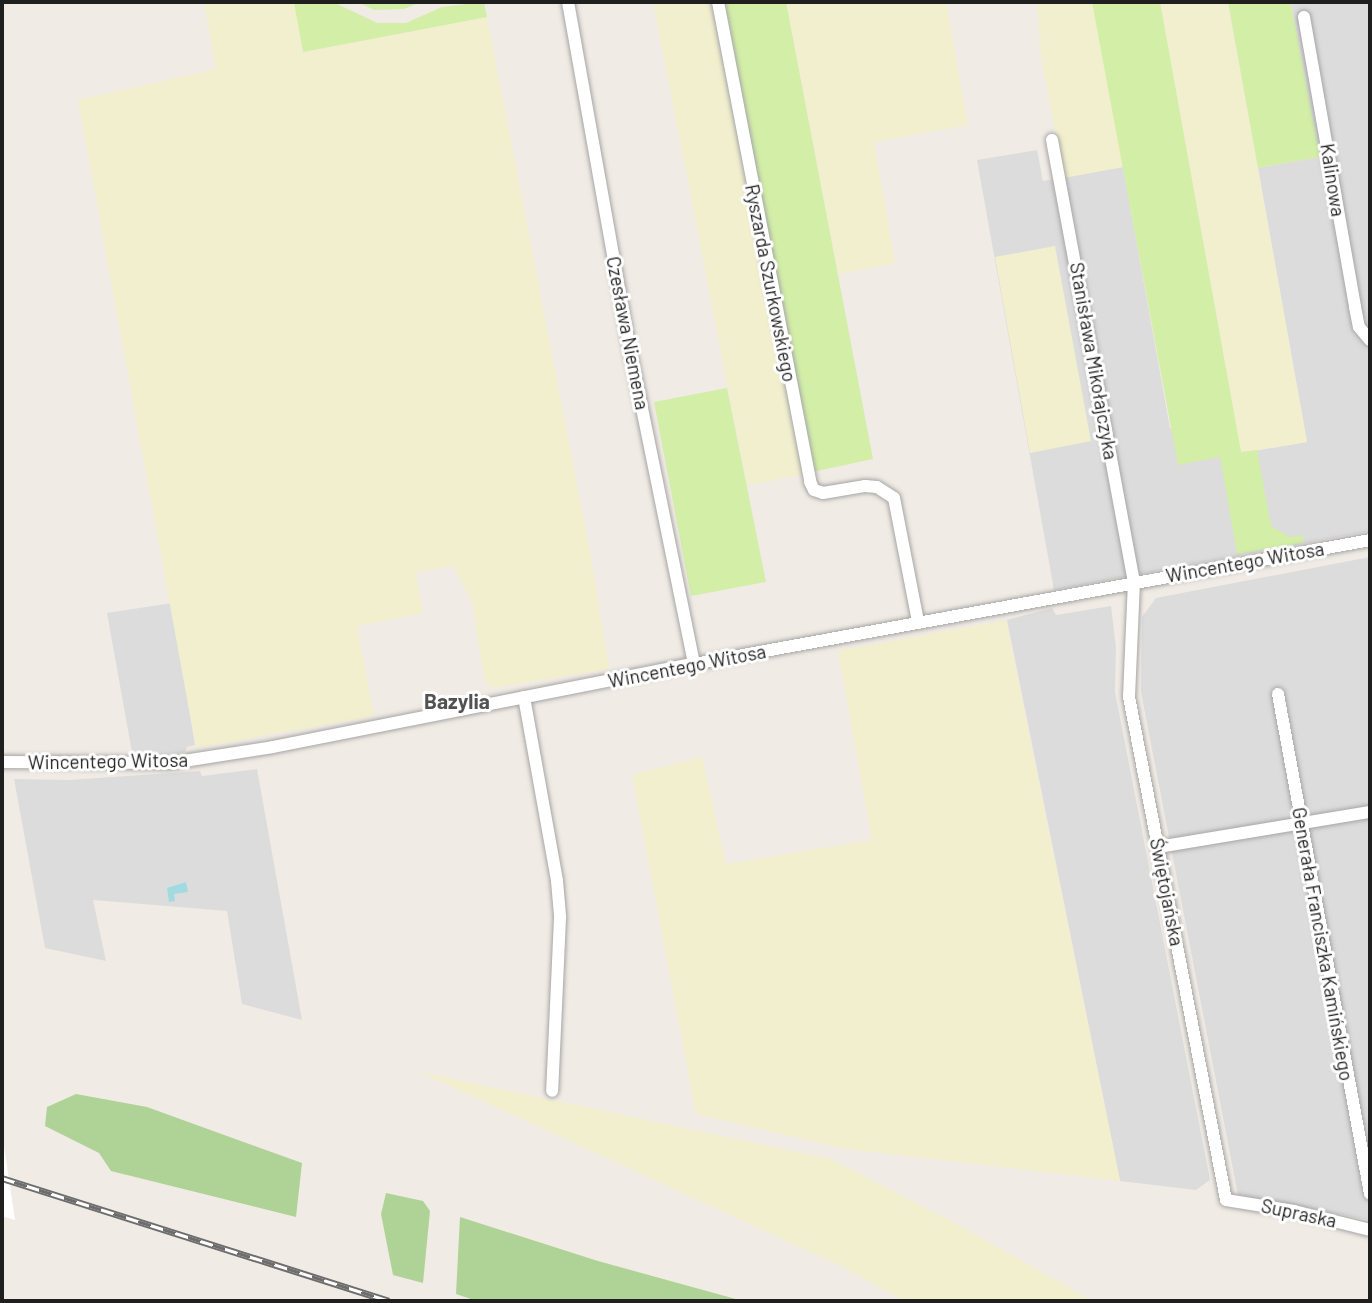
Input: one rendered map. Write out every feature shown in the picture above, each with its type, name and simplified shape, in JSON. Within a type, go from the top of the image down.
[{"type":"street","name":"Czesława Niemena","points":[[568,2],[631,354],[694,664]]},
{"type":"street","name":"Ryszarda Szurkowskiego","points":[[718,2],[810,482],[814,490],[823,493],[865,486],[887,491],[897,506],[918,622]]},
{"type":"street","name":"Kalinowa","points":[[1304,17],[1359,327],[1370,340]]},
{"type":"street","name":"Stanisława Mikołajczyka","points":[[1052,140],[1133,582]]},
{"type":"street","name":"Wincentego Witosa","points":[[2,762],[171,763],[272,747],[694,664],[1370,540]]},
{"type":"street","name":"Świętojańska","points":[[1133,582],[1129,697],[1226,1200]]},
{"type":"street","name":"Generała Franciszka Kamińskiego","points":[[1278,694],[1370,1194]]},
{"type":"street","points":[[524,697],[557,881],[560,918],[552,1091]]},
{"type":"street","points":[[1158,847],[1370,812]]},
{"type":"street","name":"Supraska","points":[[1226,1200],[1294,1211],[1370,1230]]},
{"type":"shaded area","points":[[204,2],[294,2],[303,52],[487,17],[591,557],[609,669],[493,688],[485,682],[472,602],[453,566],[416,572],[423,613],[357,626],[374,716],[196,748],[78,100],[216,69]]},
{"type":"shaded area","points":[[653,2],[725,2],[812,472],[747,486]]},
{"type":"shaded area","points":[[786,2],[946,2],[968,125],[874,142],[895,263],[838,274]]},
{"type":"shaded area","points":[[1037,2],[1092,2],[1123,167],[1064,178],[1041,57]]},
{"type":"shaded area","points":[[1160,2],[1228,2],[1307,442],[1241,453]]},
{"type":"shaded area","points":[[1370,2],[1370,531],[1054,590],[977,160],[1037,150],[1043,181],[1123,167],[1170,428],[1241,453],[1307,442],[1258,168],[1319,157],[1291,3]]},
{"type":"shaded area","points":[[1055,246],[1091,441],[1030,453],[995,257]]},
{"type":"shaded area","points":[[1370,557],[1370,1220],[1238,1195],[1141,692],[1142,617],[1156,598]]},
{"type":"shaded area","points":[[172,603],[195,745],[187,747],[185,752],[133,758],[107,613]]},
{"type":"shaded area","points":[[1111,606],[1116,647],[1115,692],[1210,1180],[1196,1190],[1120,1181],[1007,620],[1052,608],[1056,615]]},
{"type":"shaded area","points":[[1006,620],[1120,1181],[846,1149],[696,1114],[632,775],[702,757],[726,864],[872,840],[838,651]]},
{"type":"shaded area","points":[[257,769],[302,1020],[242,1004],[227,911],[93,900],[106,961],[45,948],[14,779],[69,780],[200,771],[202,776]]},
{"type":"shaded area","points":[[420,1072],[831,1159],[962,1227],[1093,1301],[904,1301],[843,1267]]},
{"type":"green space","points":[[294,2],[333,2],[377,23],[406,23],[442,7],[484,2],[487,17],[303,52]]},
{"type":"green space","points":[[358,2],[420,2],[404,9],[374,10]]},
{"type":"green space","points":[[725,2],[786,2],[873,459],[812,472]]},
{"type":"green space","points":[[1092,2],[1160,2],[1241,452],[1257,450],[1271,526],[1289,537],[1304,535],[1302,543],[1237,554],[1220,457],[1178,465]]},
{"type":"green space","points":[[1228,2],[1298,2],[1291,4],[1320,157],[1258,168]]},
{"type":"green space","points":[[727,388],[766,582],[691,596],[654,402]]},
{"type":"green space","points":[[76,1094],[147,1107],[302,1163],[296,1217],[111,1171],[99,1153],[45,1126],[47,1107]]},
{"type":"green space","points":[[386,1193],[423,1201],[430,1211],[423,1283],[393,1275],[381,1214]]},
{"type":"green space","points":[[460,1217],[598,1261],[743,1301],[477,1301],[456,1294]]},
{"type":"water","points":[[186,882],[188,892],[174,894],[175,901],[169,902],[167,888]]},
{"type":"pier","points":[[2,1133],[15,1220],[2,1216]]},
{"type":"railway","points":[[2,1178],[389,1301]]},
{"type":"district","name":"Bazylia","points":[[457,701]]}]
